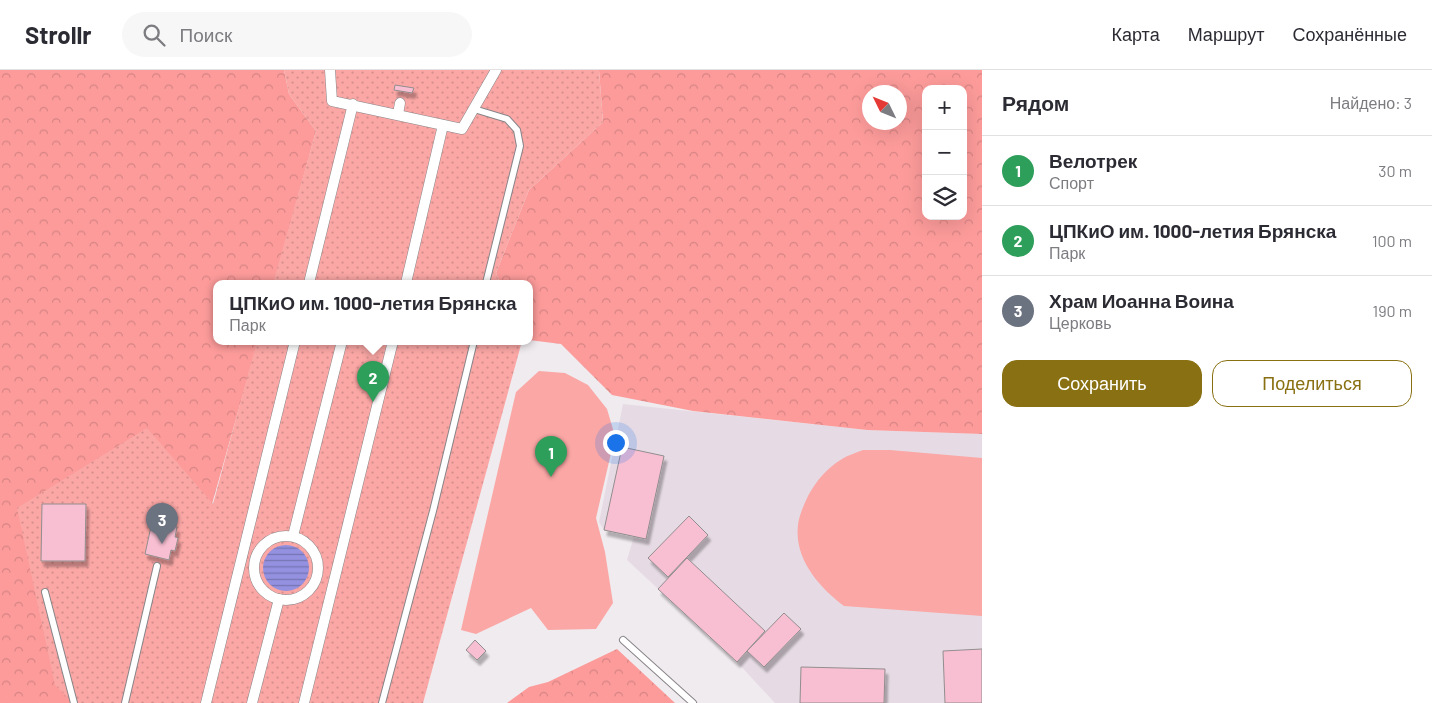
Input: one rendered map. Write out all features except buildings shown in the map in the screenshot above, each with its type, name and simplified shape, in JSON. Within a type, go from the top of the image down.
[{"type":"street","points":[[330,70],[332,101],[462,129],[496,70]]},
{"type":"street","points":[[398,114],[400,103]]},
{"type":"street","points":[[310,280],[352,104]]},
{"type":"street","points":[[407,280],[442,124]]},
{"type":"street","points":[[206,703],[294,345]]},
{"type":"street","points":[[293,536],[341,345]]},
{"type":"street","points":[[304,703],[392,345]]},
{"type":"street","points":[[281,536],[293,536],[305,542],[313,551],[318,563],[318,575],[312,587],[303,595],[291,600],[279,599],[267,594],[259,585],[254,573],[254,561],[260,549],[269,541],[281,536]]},
{"type":"street","points":[[241,558],[254,561]]},
{"type":"street","points":[[318,575],[334,579]]},
{"type":"street","points":[[252,703],[279,599]]},
{"type":"lane","points":[[474,109],[508,119],[517,130],[520,146],[487,280]]},
{"type":"lane","points":[[382,703],[433,511],[473,345]]},
{"type":"lane","points":[[125,703],[157,566]]},
{"type":"lane","points":[[45,592],[74,703]]},
{"type":"lane","points":[[623,640],[693,703]]},
{"type":"shaded area","points":[[284,70],[599,70],[603,122],[529,190],[496,273],[499,280],[274,280],[316,131],[289,94]]},
{"type":"shaded area","points":[[256,345],[521,345],[423,703],[73,703],[55,685],[17,508],[147,428],[213,504]]},
{"type":"shaded area","points":[[539,371],[565,373],[588,385],[607,409],[615,436],[596,518],[605,552],[613,603],[596,629],[548,630],[531,608],[476,634],[461,630],[516,392]]},
{"type":"shaded area","points":[[623,404],[867,430],[982,434],[982,703],[775,703],[737,662],[627,560],[634,536],[604,530],[599,522]]},
{"type":"shaded area","points":[[863,450],[890,450],[982,458],[982,616],[844,606],[817,581],[804,561],[800,549],[798,525],[801,514],[808,496],[822,475],[844,458]]},
{"type":"shaded area","points":[[282,545],[290,545],[299,549],[305,555],[309,568],[305,581],[299,587],[290,591],[282,591],[273,587],[267,581],[263,572],[263,564],[267,555],[273,549]]},
{"type":"green space","points":[[0,70],[284,70],[289,94],[316,131],[275,280],[213,280],[213,345],[257,345],[212,504],[176,462],[73,703],[0,703]]},
{"type":"green space","points":[[599,70],[982,70],[982,434],[867,430],[693,411],[612,395],[561,344],[533,340],[533,280],[499,280],[496,273],[529,190],[603,122]]},
{"type":"green space","points":[[617,649],[675,703],[507,703],[529,687],[548,682]]},
{"type":"place","name":"ЦПКиО им. 1000-летия Брянска","points":[[373,402]]},
{"type":"place","name":"Велотрек","points":[[551,477]]},
{"type":"place","name":"Храм Иоанна Воина","points":[[162,544]]}]
